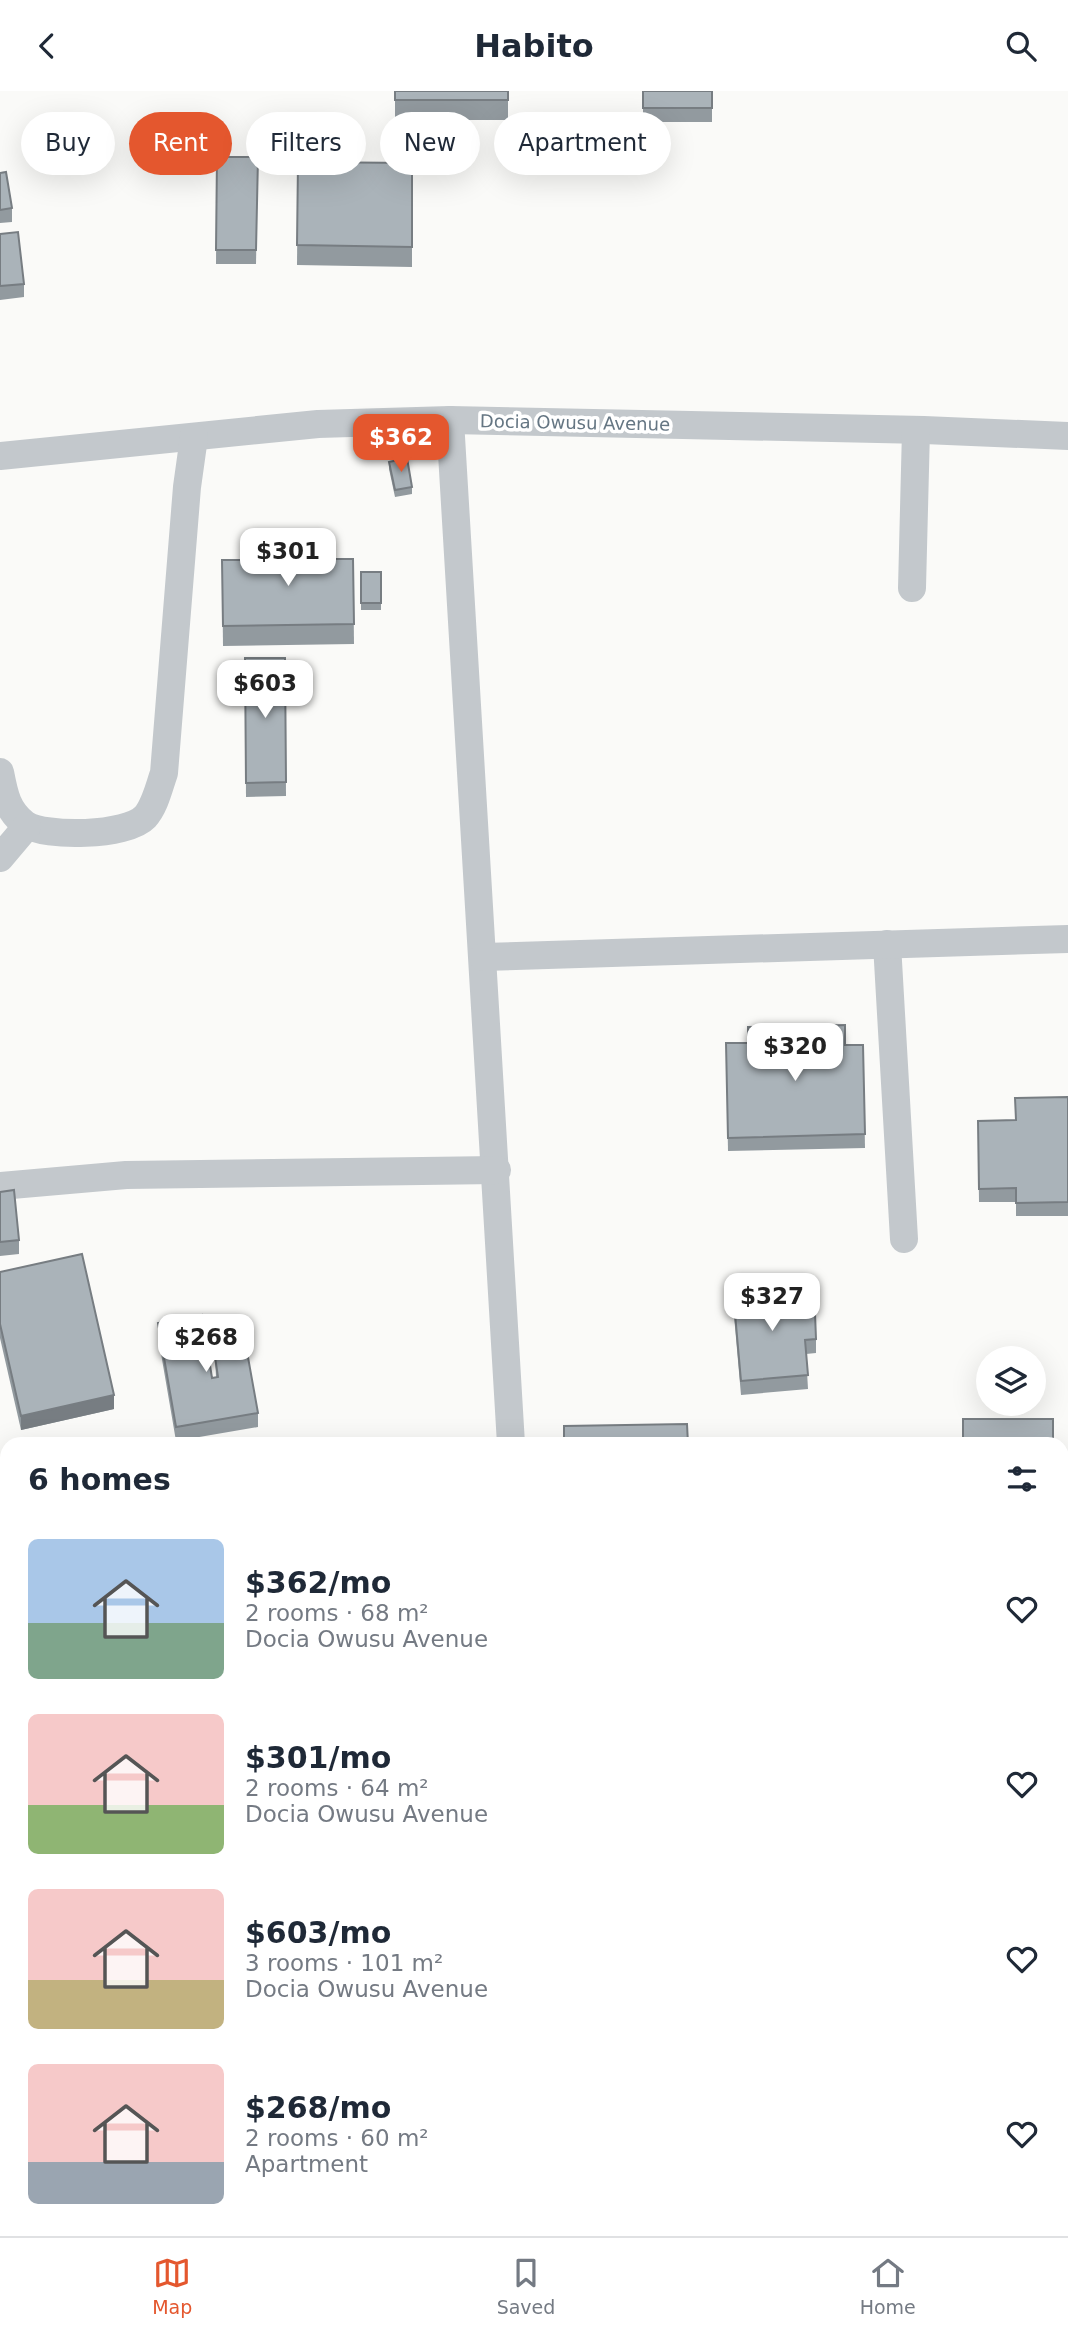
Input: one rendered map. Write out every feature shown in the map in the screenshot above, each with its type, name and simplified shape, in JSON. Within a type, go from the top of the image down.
[{"type":"street","name":"Docia Owusu Avenue","points":[[0,456],[317,424],[450,420],[1068,436]]},
{"type":"street","points":[[450,420],[497,1170],[511,1437]]},
{"type":"street","points":[[912,588],[916,430]]},
{"type":"street","points":[[0,772],[8,806],[27,826],[50,832],[123,829],[144,818],[156,798],[164,773],[187,487],[194,437]]},
{"type":"street","points":[[0,858],[27,826]]},
{"type":"street","points":[[483,957],[1068,939]]},
{"type":"street","points":[[887,944],[904,1239]]},
{"type":"street","points":[[0,1186],[127,1175],[497,1170]]},
{"type":"building","points":[[395,91],[508,91],[508,100],[395,100]]},
{"type":"building","points":[[643,91],[712,91],[712,108],[643,108]]},
{"type":"building","points":[[232,157],[246,157],[246,175],[258,175],[256,250],[216,250],[217,175],[232,175]]},
{"type":"building","points":[[366,163],[380,163],[380,175],[412,175],[412,247],[297,245],[298,175],[366,175]]},
{"type":"building","points":[[6,172],[12,208],[0,210],[0,173]]},
{"type":"building","points":[[18,232],[24,284],[0,286],[0,234]]},
{"type":"building","points":[[407,458],[412,487],[395,490],[389,462]]},
{"type":"building","points":[[333,548],[333,559],[353,559],[354,624],[223,626],[222,560],[242,560],[242,549]]},
{"type":"building","points":[[361,572],[381,572],[381,603],[361,603]]},
{"type":"building","points":[[245,658],[285,658],[286,782],[246,783]]},
{"type":"building","points":[[845,1025],[845,1045],[863,1045],[865,1134],[728,1138],[726,1043],[748,1043],[748,1027]]},
{"type":"building","points":[[1068,1097],[1068,1202],[1016,1203],[1016,1188],[979,1189],[978,1121],[1016,1120],[1015,1098]]},
{"type":"building","points":[[14,1190],[19,1240],[0,1242],[0,1192]]},
{"type":"building","points":[[82,1254],[114,1395],[21,1416],[0,1324],[0,1272]]},
{"type":"building","points":[[797,1286],[799,1314],[815,1313],[816,1339],[805,1340],[808,1375],[741,1381],[733,1291]]},
{"type":"building","points":[[202,1315],[212,1378],[218,1377],[215,1357],[219,1336],[228,1331],[239,1334],[246,1346],[258,1413],[176,1427],[158,1323]]},
{"type":"building","points":[[963,1419],[1053,1419],[1053,1437],[963,1437]]},
{"type":"building","points":[[687,1424],[688,1437],[564,1437],[564,1426]]}]
